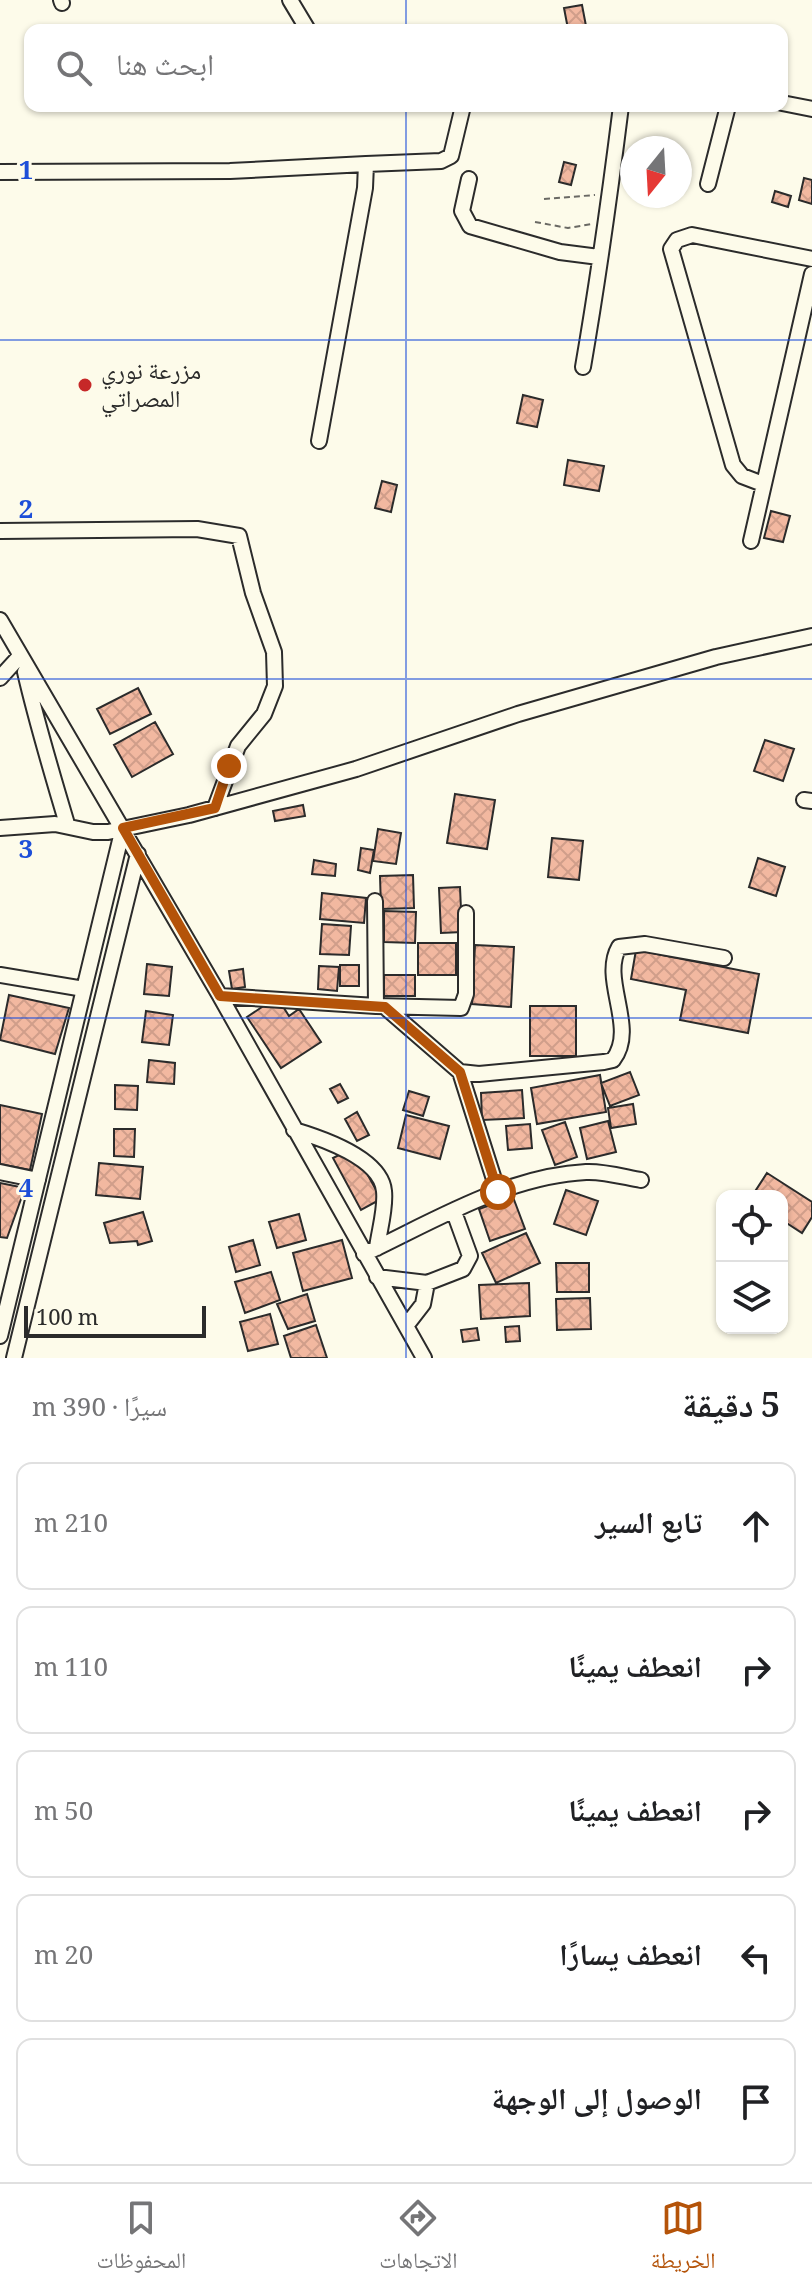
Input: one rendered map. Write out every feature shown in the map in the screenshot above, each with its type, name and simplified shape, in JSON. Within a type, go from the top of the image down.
[{"type":"street","points":[[290,0],[304,24]]},
{"type":"street","points":[[788,104],[812,109]]},
{"type":"street","points":[[0,172],[230,171],[441,161],[451,156],[462,112]]},
{"type":"street","points":[[583,367],[599,277],[599,257],[612,194],[620,112]]},
{"type":"street","points":[[708,184],[726,112]]},
{"type":"street","points":[[319,441],[365,188],[366,164]]},
{"type":"street","points":[[469,179],[462,211],[470,226],[560,252],[599,257]]},
{"type":"street","points":[[763,484],[742,476],[733,465],[671,249],[677,240],[692,235],[812,259]]},
{"type":"street","points":[[751,541],[812,274]]},
{"type":"street","points":[[0,531],[197,529],[239,536],[253,593],[274,652],[275,686],[264,714],[238,746],[215,808]]},
{"type":"street","points":[[0,620],[220,996],[294,1130],[370,1251],[377,1277],[424,1358]]},
{"type":"street","points":[[0,828],[67,824],[93,832],[215,808],[356,769],[518,714],[716,657],[812,636]]},
{"type":"street","points":[[0,678],[21,658]]},
{"type":"street","points":[[21,658],[45,757],[56,780],[67,824]]},
{"type":"street","points":[[0,1336],[123,828]]},
{"type":"street","points":[[14,1358],[138,854]]},
{"type":"street","points":[[375,901],[380,1007],[460,1072],[479,1074],[613,1060],[621,1043],[613,965],[619,947],[645,944],[724,958]]},
{"type":"street","points":[[220,996],[380,1007],[461,1008],[465,1004],[466,913]]},
{"type":"street","points":[[0,975],[84,989]]},
{"type":"street","points":[[460,1072],[498,1192]]},
{"type":"street","points":[[294,1130],[338,1146],[381,1178],[384,1192],[370,1251]]},
{"type":"street","points":[[0,1172],[38,1180]]},
{"type":"street","points":[[370,1251],[498,1192],[588,1172],[641,1180]]},
{"type":"street","points":[[377,1277],[427,1283],[468,1263],[470,1256],[454,1212]]},
{"type":"street","points":[[406,1326],[423,1304],[427,1283]]},
{"type":"path","points":[[544,199],[612,194]]},
{"type":"path","points":[[535,222],[568,228],[608,218]]},
{"type":"building","points":[[582,5],[586,24],[567,24],[564,8]]},
{"type":"building","points":[[564,162],[576,165],[571,185],[559,182]]},
{"type":"building","points":[[804,178],[812,180],[812,204],[799,200]]},
{"type":"building","points":[[775,191],[791,196],[788,207],[772,202]]},
{"type":"building","points":[[523,395],[543,400],[537,427],[517,423]]},
{"type":"building","points":[[568,460],[604,466],[599,491],[564,485]]},
{"type":"building","points":[[382,481],[397,485],[391,512],[375,508]]},
{"type":"building","points":[[771,511],[790,516],[783,542],[764,538]]},
{"type":"building","points":[[138,688],[151,714],[110,734],[97,709]]},
{"type":"building","points":[[155,722],[173,754],[132,777],[114,745]]},
{"type":"building","points":[[765,740],[794,749],[783,781],[754,771]]},
{"type":"building","points":[[455,794],[495,800],[487,849],[447,843]]},
{"type":"building","points":[[303,805],[305,816],[275,821],[273,811]]},
{"type":"building","points":[[378,829],[401,833],[396,864],[373,861]]},
{"type":"building","points":[[552,838],[583,841],[579,880],[548,877]]},
{"type":"building","points":[[361,848],[374,850],[370,873],[358,870]]},
{"type":"building","points":[[758,858],[785,867],[776,896],[749,887]]},
{"type":"building","points":[[314,860],[336,864],[335,876],[312,874]]},
{"type":"building","points":[[413,875],[414,908],[381,909],[380,876]]},
{"type":"building","points":[[460,887],[462,932],[441,933],[439,888]]},
{"type":"building","points":[[322,893],[366,898],[364,923],[320,919]]},
{"type":"building","points":[[384,911],[416,912],[415,943],[384,942]]},
{"type":"building","points":[[322,924],[351,926],[349,955],[320,954]]},
{"type":"building","points":[[418,943],[456,943],[456,975],[418,975]]},
{"type":"building","points":[[475,945],[514,947],[511,1007],[472,1004]]},
{"type":"building","points":[[636,950],[759,974],[748,1033],[680,1020],[686,990],[631,979]]},
{"type":"building","points":[[147,964],[172,967],[169,996],[144,994]]},
{"type":"building","points":[[340,965],[359,965],[359,986],[340,986]]},
{"type":"building","points":[[319,966],[339,967],[337,991],[318,989]]},
{"type":"building","points":[[243,969],[245,987],[232,989],[229,971]]},
{"type":"building","points":[[384,975],[415,975],[415,996],[384,996]]},
{"type":"building","points":[[9,995],[69,1008],[55,1054],[0,1040]]},
{"type":"building","points":[[277,997],[289,1016],[299,1009],[321,1042],[281,1068],[247,1017]]},
{"type":"building","points":[[530,1006],[576,1006],[576,1056],[530,1056]]},
{"type":"building","points":[[146,1011],[173,1015],[169,1045],[142,1042]]},
{"type":"building","points":[[149,1060],[175,1063],[174,1084],[147,1082]]},
{"type":"building","points":[[630,1072],[639,1095],[610,1106],[601,1083]]},
{"type":"building","points":[[600,1075],[606,1112],[537,1124],[531,1088]]},
{"type":"building","points":[[340,1084],[348,1098],[338,1103],[330,1089]]},
{"type":"building","points":[[115,1085],[138,1086],[137,1110],[115,1109]]},
{"type":"building","points":[[522,1090],[524,1118],[482,1120],[481,1093]]},
{"type":"building","points":[[409,1091],[429,1097],[423,1116],[403,1110]]},
{"type":"building","points":[[633,1104],[636,1124],[611,1128],[608,1108]]},
{"type":"building","points":[[0,1105],[42,1114],[30,1170],[0,1164]]},
{"type":"building","points":[[357,1112],[369,1135],[357,1141],[345,1119]]},
{"type":"building","points":[[406,1115],[449,1126],[440,1159],[398,1148]]},
{"type":"building","points":[[608,1121],[616,1152],[587,1159],[580,1128]]},
{"type":"building","points":[[565,1122],[577,1157],[555,1165],[542,1130]]},
{"type":"building","points":[[530,1124],[532,1148],[508,1150],[506,1126]]},
{"type":"building","points":[[114,1129],[135,1129],[134,1157],[114,1156]]},
{"type":"building","points":[[353,1148],[381,1199],[361,1210],[333,1158]]},
{"type":"building","points":[[99,1163],[143,1167],[140,1199],[96,1195]]},
{"type":"building","points":[[767,1173],[812,1202],[812,1217],[802,1233],[788,1224],[788,1190],[756,1190]]},
{"type":"building","points":[[0,1183],[25,1188],[7,1238],[0,1237]]},
{"type":"building","points":[[566,1190],[598,1201],[586,1235],[554,1224]]},
{"type":"building","points":[[513,1197],[525,1229],[490,1241],[479,1209]]},
{"type":"building","points":[[143,1212],[152,1241],[138,1245],[137,1241],[110,1243],[104,1223]]},
{"type":"building","points":[[299,1214],[306,1240],[277,1248],[269,1222]]},
{"type":"building","points":[[526,1233],[540,1263],[496,1283],[482,1253]]},
{"type":"building","points":[[253,1240],[260,1265],[236,1272],[229,1247]]},
{"type":"building","points":[[342,1240],[352,1278],[303,1291],[293,1253]]},
{"type":"building","points":[[556,1263],[589,1263],[589,1292],[557,1292]]},
{"type":"building","points":[[271,1272],[280,1300],[245,1313],[235,1282]]},
{"type":"building","points":[[529,1283],[530,1316],[481,1319],[479,1285]]},
{"type":"building","points":[[307,1294],[315,1321],[288,1329],[277,1304]]},
{"type":"building","points":[[590,1298],[591,1329],[557,1330],[556,1299]]},
{"type":"building","points":[[270,1314],[278,1344],[248,1351],[240,1322]]},
{"type":"building","points":[[316,1325],[327,1358],[291,1358],[284,1336]]},
{"type":"building","points":[[519,1326],[520,1341],[506,1342],[505,1327]]},
{"type":"building","points":[[477,1328],[479,1340],[463,1342],[461,1330]]},
{"type":"place","name":"مزرعة نوري المصراتي","points":[[85,385]]},
{"type":"route","points":[[229,766],[215,808],[123,828],[220,996],[385,1007],[460,1072],[498,1192]]}]
